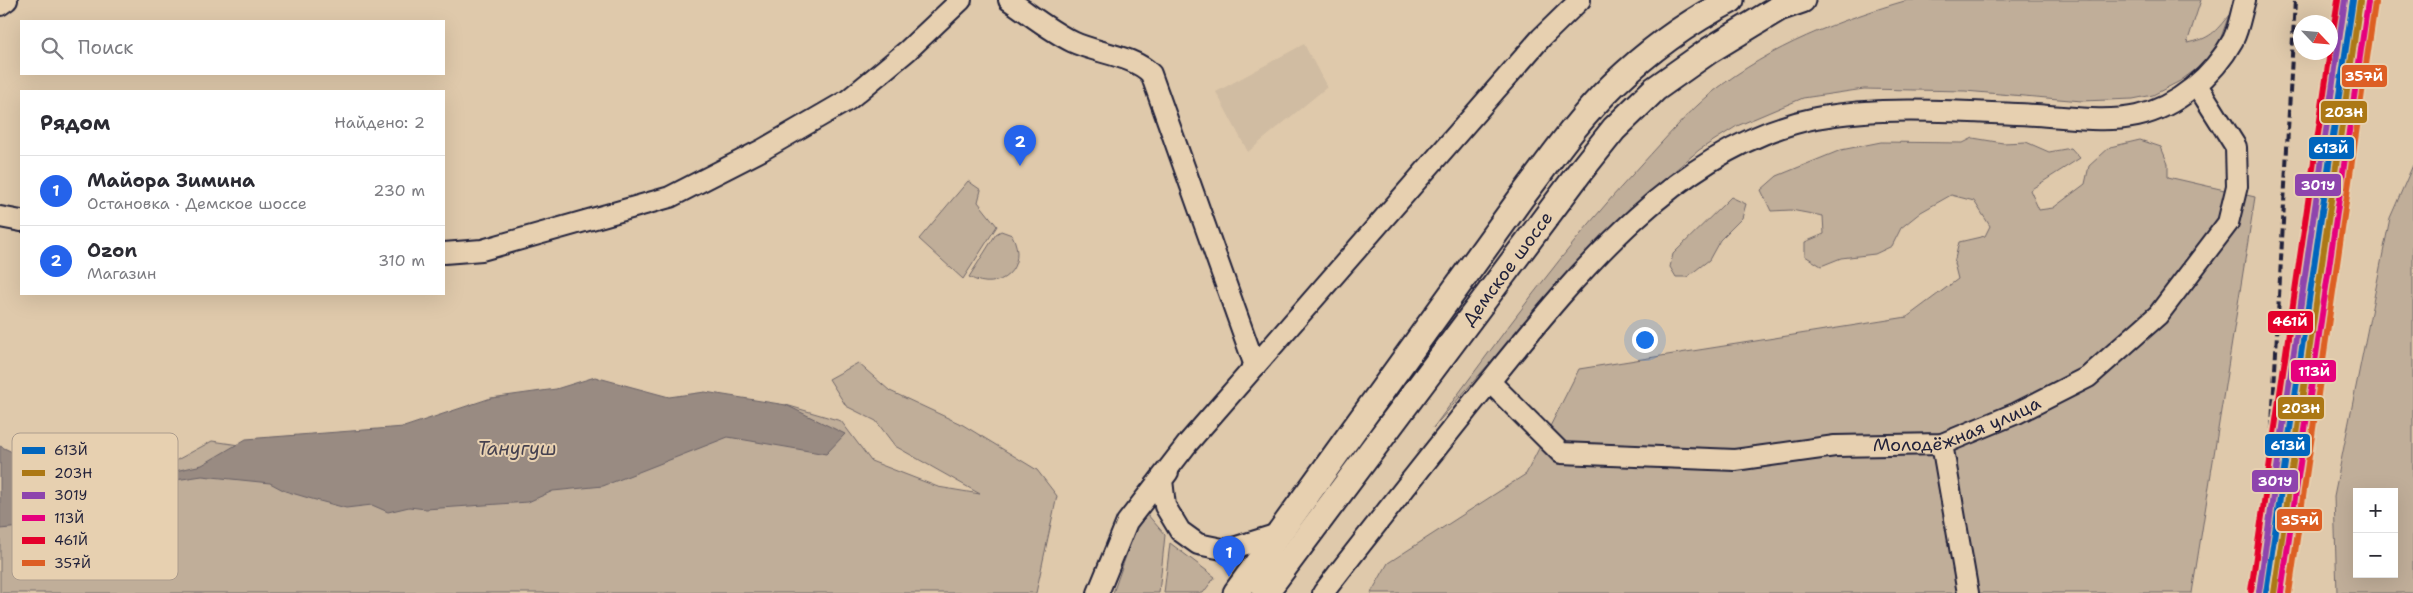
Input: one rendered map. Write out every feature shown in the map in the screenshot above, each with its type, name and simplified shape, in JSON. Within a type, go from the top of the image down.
[{"type":"main road","name":"Демское шоссе","points":[[1236,593],[1521,198],[1568,137],[1613,85],[1662,44],[1707,12],[1731,0]]},
{"type":"main road","name":"Демское шоссе","points":[[1265,593],[1579,172],[1614,129],[1654,89],[1710,50],[1779,8],[1802,0]]},
{"type":"street","points":[[0,6],[8,0]]},
{"type":"street","points":[[445,253],[482,250],[670,197],[762,150],[848,100],[907,51],[961,0]]},
{"type":"street","points":[[1009,0],[1051,30],[1100,53],[1141,65],[1151,74],[1255,366]]},
{"type":"street","points":[[1098,593],[1127,522],[1188,443],[1535,45],[1580,0]]},
{"type":"street","points":[[1323,593],[1382,516],[1572,284],[1622,231],[1672,188],[1717,157],[1761,134],[1816,118],[1879,111],[2000,113],[2097,118],[2137,116],[2165,106],[2197,85],[2234,39],[2245,0]]},
{"type":"street","name":"Молодёжная улица","points":[[1490,382],[1561,453],[1735,460],[1835,446],[1942,444],[2017,413],[2088,378],[2158,315],[2228,224],[2237,186],[2236,147],[2197,85]]},
{"type":"street","points":[[0,217],[20,221]]},
{"type":"street","points":[[1188,443],[1162,480],[1165,506],[1180,531],[1198,544],[1227,550],[1278,534]]},
{"type":"street","points":[[1942,444],[1968,593]]},
{"type":"shaded area","points":[[1908,0],[2201,0],[2187,43],[2207,37],[2229,15],[2220,40],[2206,62],[2180,81],[2153,95],[2133,99],[2082,101],[1965,91],[1864,89],[1803,98],[1737,126],[1699,150],[1626,212],[1589,249],[1433,428],[1586,227],[1668,135],[1704,99],[1736,75],[1806,36],[1857,16]]},
{"type":"shaded area","points":[[1304,44],[1327,87],[1248,152],[1216,92]]},
{"type":"shaded area","points":[[1973,138],[2003,143],[2026,142],[2049,152],[2071,148],[2080,158],[2030,190],[2039,210],[2053,208],[2085,184],[2089,166],[2110,147],[2140,140],[2161,147],[2168,164],[2168,177],[2255,197],[2192,593],[1371,593],[1388,563],[1526,474],[1579,369],[1907,317],[1958,279],[1954,263],[1959,242],[1985,236],[1990,226],[1974,201],[1951,195],[1921,212],[1901,228],[1892,246],[1875,254],[1841,258],[1821,266],[1805,256],[1805,242],[1824,234],[1823,216],[1791,210],[1771,211],[1761,190],[1777,176],[1841,150],[1881,142],[1963,143]]},
{"type":"shaded area","points":[[2413,165],[2413,593],[2337,593],[2334,496],[2390,218]]},
{"type":"shaded area","points":[[968,181],[981,190],[978,202],[997,226],[963,279],[919,239]]},
{"type":"shaded area","points":[[1731,197],[1746,204],[1742,218],[1720,240],[1709,260],[1687,277],[1676,277],[1670,267],[1673,254]]},
{"type":"shaded area","points":[[1001,231],[1012,235],[1017,257],[1014,267],[1001,280],[991,282],[980,281],[969,277],[996,234]]},
{"type":"shaded area","points":[[858,363],[890,391],[963,425],[1037,470],[1057,496],[1036,593],[0,593],[0,520],[12,517],[12,580],[178,580],[178,459],[212,441],[389,467],[786,405],[841,421],[871,461],[938,487],[980,494],[895,446],[876,421],[846,406],[829,379]]},
{"type":"shaded area","points":[[1147,514],[1165,535],[1159,593],[1113,593],[1137,525]]},
{"type":"shaded area","points":[[1170,543],[1215,577],[1203,593],[1164,593]]},
{"type":"water","name":"Танугуш","points":[[595,377],[669,397],[705,392],[786,405],[845,434],[826,454],[728,437],[603,486],[553,491],[528,502],[426,509],[409,507],[388,512],[372,505],[346,508],[285,491],[270,483],[202,476],[178,480],[178,470],[202,465],[246,439],[404,427],[491,398],[556,389]]},
{"type":"water","name":"Танугуш","points":[[0,446],[12,452],[12,528],[0,529]]},
{"type":"railway","points":[[2266,537],[2295,0]]},
{"type":"transit line","name":"461Й","points":[[2336,15],[2338,0]]},
{"type":"transit line","name":"301У","points":[[2259,592],[2345,0]]},
{"type":"transit line","name":"613Й","points":[[2266,593],[2353,0]]},
{"type":"transit line","name":"203Н","points":[[2274,593],[2360,1]]},
{"type":"transit line","name":"113Й","points":[[2281,593],[2368,2]]},
{"type":"transit line","name":"357Й","points":[[2289,593],[2375,3]]},
{"type":"transit line","name":"461Й","points":[[2251,591],[2329,60]]},
{"type":"place","name":"Ozon","points":[[1020,166]]},
{"type":"place","name":"Майора Зимина","points":[[1229,577]]}]
